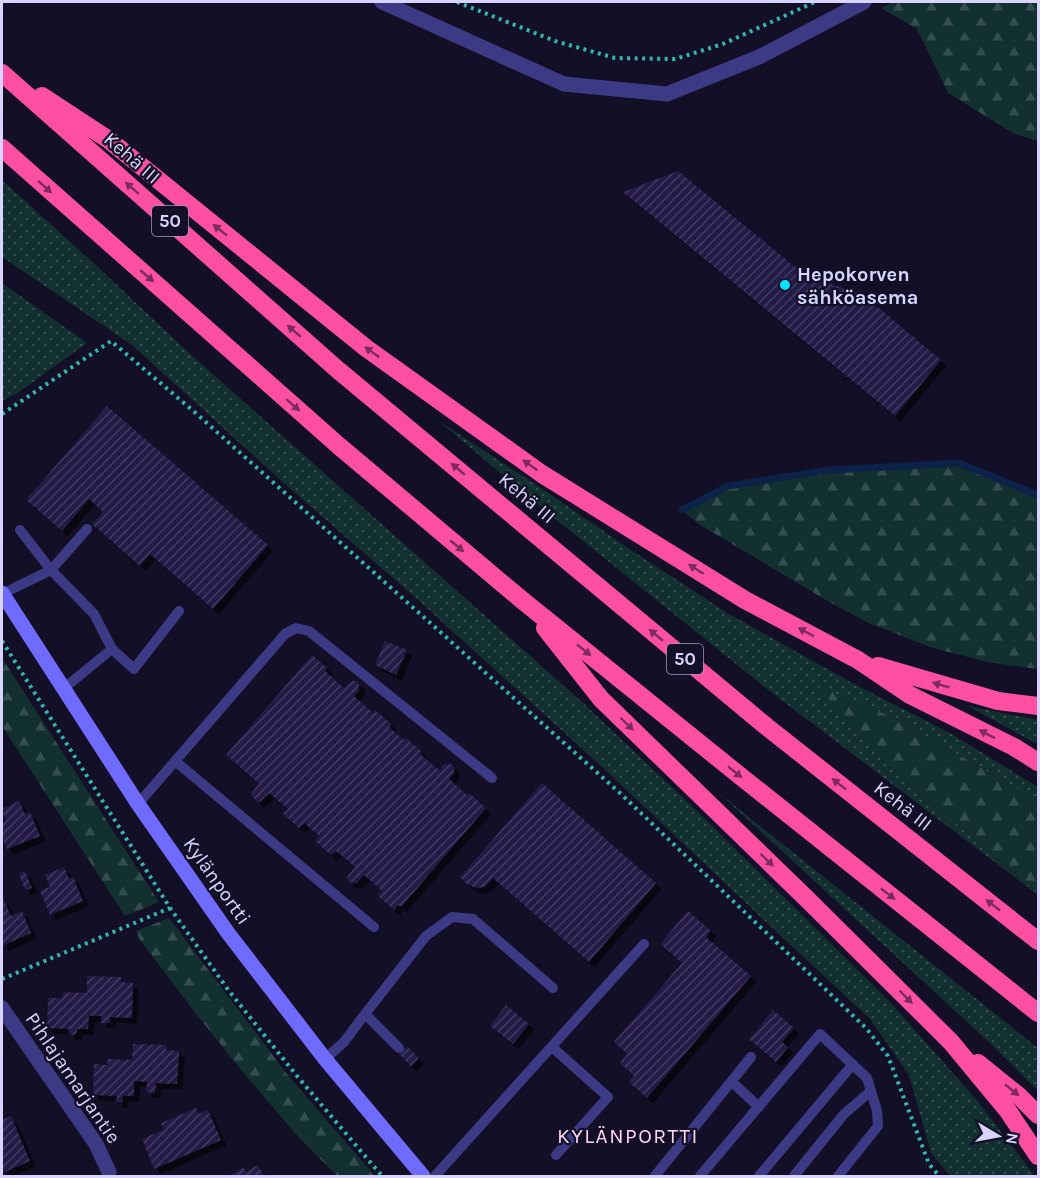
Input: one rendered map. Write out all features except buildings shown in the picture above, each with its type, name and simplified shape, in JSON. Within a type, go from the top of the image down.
[{"type":"highway","points":[[2,71],[108,140],[366,348],[542,474],[745,600],[858,660],[910,694],[1014,747],[1038,762]]},
{"type":"highway","name":"Kehä III","points":[[2,71],[338,370],[767,727],[1038,941]]},
{"type":"highway","points":[[2,148],[339,446],[522,600],[724,764],[1038,1013]]},
{"type":"highway","points":[[522,600],[601,699],[951,1042],[1008,1111],[1038,1156]]},
{"type":"highway","points":[[858,660],[998,701],[1038,706]]},
{"type":"highway","points":[[951,1042],[1019,1096],[1038,1115]]},
{"type":"street","points":[[382,2],[564,84],[667,94],[759,57],[864,2]]},
{"type":"street","name":"Kylänportti","points":[[2,593],[138,804],[228,933],[325,1059],[423,1176]]},
{"type":"street","name":"Pihlajamarjantie","points":[[2,1008],[96,1144],[109,1172]]},
{"type":"lane","points":[[20,530],[51,570],[94,614],[112,649],[134,669],[179,611]]},
{"type":"lane","points":[[2,593],[51,570],[87,530]]},
{"type":"lane","points":[[138,804],[285,634],[296,628],[309,631],[492,778]]},
{"type":"lane","points":[[63,689],[112,649]]},
{"type":"lane","points":[[175,760],[374,927]]},
{"type":"lane","points":[[325,1059],[344,1042],[426,936],[452,917],[472,919],[552,988]]},
{"type":"lane","points":[[435,1176],[644,944]]},
{"type":"lane","points":[[365,1014],[399,1048]]},
{"type":"lane","points":[[700,1176],[820,1034],[867,1078],[877,1111],[878,1126],[838,1176]]},
{"type":"lane","points":[[552,1047],[608,1097],[556,1155]]},
{"type":"lane","points":[[655,1176],[751,1057]]},
{"type":"lane","points":[[759,1176],[853,1064]]},
{"type":"lane","points":[[732,1082],[759,1107]]},
{"type":"lane","points":[[794,1176],[844,1114],[871,1091]]},
{"type":"path","points":[[457,2],[555,41],[615,58],[675,60],[723,44],[815,2]]},
{"type":"path","points":[[2,414],[111,340],[198,415],[621,794],[866,1028],[888,1056],[929,1164],[939,1176]]},
{"type":"path","points":[[2,641],[170,908],[230,991],[297,1076],[382,1176]]},
{"type":"path","points":[[2,979],[170,908]]},
{"type":"green space","points":[[894,2],[1038,2],[1038,141],[1013,133],[948,93],[917,29],[881,8]]},
{"type":"green space","points":[[2,180],[189,353],[582,702],[695,809],[890,1002],[976,1099],[1035,1176],[950,1176],[931,1153],[909,1075],[870,1019],[601,766],[132,345],[2,257]]},
{"type":"green space","points":[[2,283],[87,343],[19,392],[2,401]]},
{"type":"green space","points":[[439,421],[729,614],[856,685],[950,733],[1038,787],[1038,801],[899,720],[819,687],[884,763],[1038,895],[771,692],[538,505]]},
{"type":"green space","points":[[959,463],[1038,495],[1038,669],[987,662],[930,647],[871,624],[831,603],[700,525],[682,510],[728,486],[829,470]]},
{"type":"green space","points":[[2,658],[159,902],[125,916],[2,726]]},
{"type":"green space","points":[[818,686],[899,720],[1038,801],[1038,893],[884,763]]},
{"type":"green space","points":[[968,706],[1038,720],[1038,744],[1035,743]]},
{"type":"green space","points":[[720,794],[1038,1048],[1038,1091],[992,1045]]},
{"type":"green space","points":[[169,918],[287,1074],[375,1176],[337,1176],[293,1131],[194,1011],[140,940],[136,931]]},
{"type":"waterway","points":[[682,510],[728,486],[829,470],[959,463],[1038,495]]},
{"type":"place","name":"Hepokorven sähköasema","points":[[785,285]]},
{"type":"district","name":"KYLÄNPORTTI","points":[[628,1136]]}]
